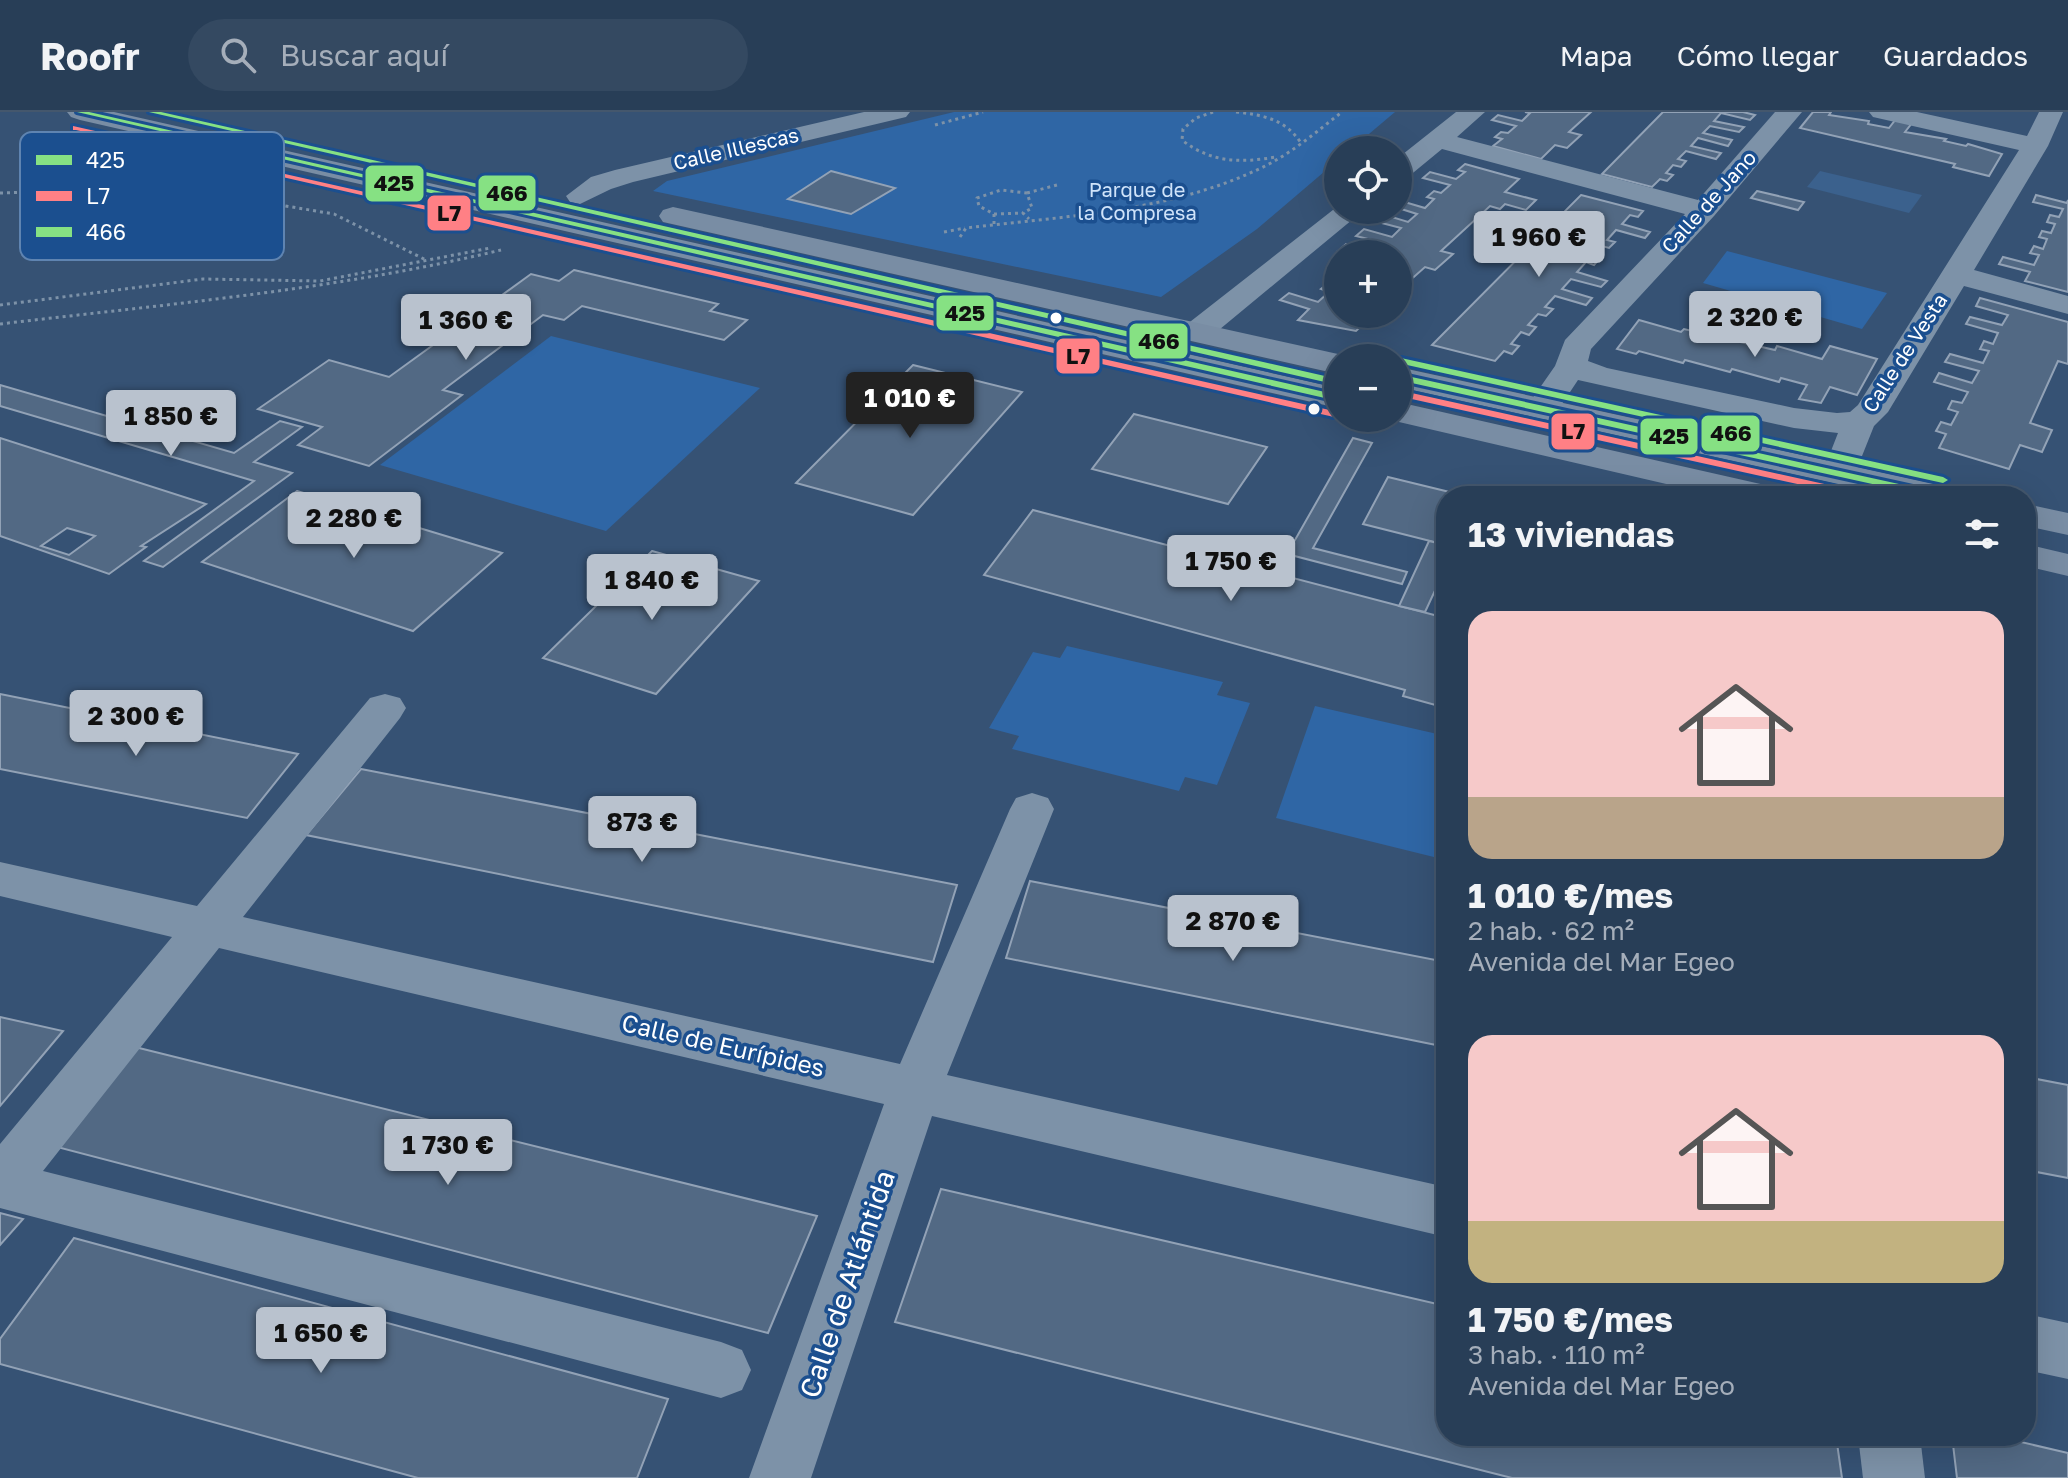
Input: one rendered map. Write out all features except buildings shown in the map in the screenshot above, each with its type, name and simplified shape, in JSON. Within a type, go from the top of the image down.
[{"type":"street","points":[[80,112],[176,132]]},
{"type":"street","points":[[197,112],[270,132]]},
{"type":"street","name":"Calle Illescas","points":[[566,213],[601,183],[897,112]]},
{"type":"street","points":[[1412,160],[1472,112]]},
{"type":"street","name":"Calle de Jano","points":[[1542,409],[1571,366],[1576,347],[1704,210],[1789,112]]},
{"type":"street","points":[[1882,112],[2049,124]]},
{"type":"street","points":[[1976,112],[2049,124]]},
{"type":"street","name":"Calle de Vesta","points":[[1571,366],[1598,376],[1794,418],[1837,423],[1859,421],[1871,412],[2049,124]]},
{"type":"street","points":[[284,136],[566,213],[934,274],[1324,361]]},
{"type":"street","points":[[1437,140],[1704,210]]},
{"type":"street","points":[[284,154],[566,213],[1324,395]]},
{"type":"street","points":[[1197,332],[1332,224]]},
{"type":"street","points":[[1955,274],[2068,305]]},
{"type":"street","points":[[1412,380],[1895,486]]},
{"type":"street","points":[[1412,415],[1721,486]]},
{"type":"street","points":[[1840,474],[1859,421]]},
{"type":"street","points":[[2036,517],[2068,524]]},
{"type":"street","points":[[2036,557],[2068,565]]},
{"type":"street","points":[[385,708],[0,1184],[721,1370]]},
{"type":"street","name":"Calle de Atlántida","points":[[780,1478],[915,1090],[1032,809]]},
{"type":"street","name":"Calle de Eurípides","points":[[0,879],[1436,1210]]},
{"type":"street","points":[[2036,1344],[2068,1351]]},
{"type":"street","points":[[1890,1446],[1894,1478]]},
{"type":"path","points":[[1223,112],[1196,118],[1183,129],[1182,140],[1194,151],[1212,160],[1245,162],[1283,156]]},
{"type":"path","points":[[1236,112],[1279,119],[1294,129],[1301,143]]},
{"type":"path","points":[[934,274],[966,228],[1118,209],[1208,189],[1283,156],[1342,112]]},
{"type":"path","points":[[1027,193],[1032,208],[1023,213],[994,214],[979,206],[977,198],[988,191],[1004,189],[1027,193],[1057,185]]},
{"type":"path","points":[[0,193],[20,192]]},
{"type":"path","points":[[284,206],[334,214],[426,261]]},
{"type":"path","points":[[0,305],[203,279],[320,281],[493,247],[566,213]]},
{"type":"path","points":[[0,324],[305,288],[399,273],[543,238],[566,213]]},
{"type":"path","points":[[1023,213],[1030,220]]},
{"type":"path","points":[[994,214],[994,224]]},
{"type":"green space","name":"Parque de la Compresa","points":[[954,112],[1395,112],[1367,136],[1324,136],[1324,172],[1257,229],[1161,297],[653,191],[667,181]]},
{"type":"green space","points":[[1727,251],[1887,293],[1862,329],[1703,283]]},
{"type":"green space","points":[[551,336],[760,388],[606,531],[380,465]]},
{"type":"green space","points":[[1067,646],[1223,682],[1217,695],[1250,703],[1217,785],[1185,777],[1179,791],[1012,749],[1019,736],[989,728],[1033,652],[1060,658]]},
{"type":"green space","points":[[1315,706],[1436,734],[1436,858],[1276,818]]},
{"type":"shaded area","points":[[1820,171],[1922,195],[1909,213],[1807,187]]},
{"type":"transit line","name":"425","points":[[80,112],[168,132]]},
{"type":"transit line","name":"466","points":[[152,112],[240,132]]},
{"type":"transit line","name":"L7","points":[[76,128],[94,132]]},
{"type":"transit line","name":"466","points":[[284,142],[1324,379]]},
{"type":"transit line","name":"425","points":[[284,158],[1324,395]]},
{"type":"transit line","name":"L7","points":[[284,175],[1324,412]]},
{"type":"transit line","name":"466","points":[[1412,363],[1943,480]]},
{"type":"transit line","name":"425","points":[[1412,380],[1894,486]]},
{"type":"transit line","name":"L7","points":[[1412,396],[1820,486]]}]
